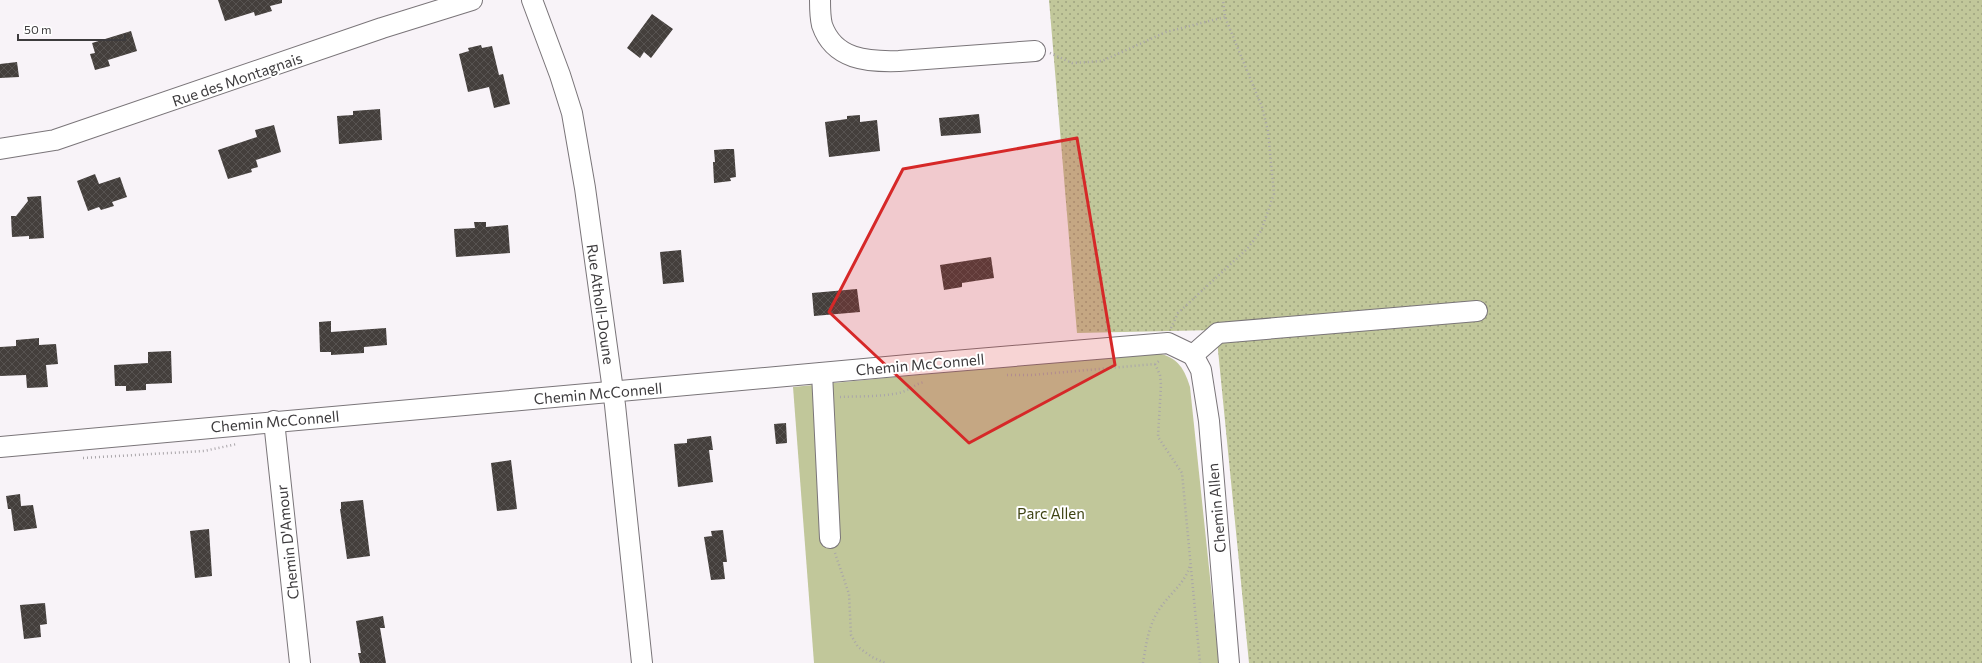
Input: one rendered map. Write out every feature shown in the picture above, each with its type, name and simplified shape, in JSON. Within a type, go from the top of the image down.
[{"type":"street","name":"Rue des Montagnais","points":[[0,149],[55,140],[374,31],[472,0]]},
{"type":"street","name":"Rue Atholl-Doune","points":[[532,0],[560,75],[572,113],[585,188],[613,391],[642,663]]},
{"type":"street","points":[[820,0],[822,24],[829,40],[841,50],[858,59],[878,62],[1035,51]]},
{"type":"street","points":[[1193,355],[1218,333],[1477,312]]},
{"type":"street","name":"Chemin McConnell","points":[[0,447],[613,391],[1168,344],[1193,355]]},
{"type":"street","name":"Chemin Allen","points":[[1193,355],[1201,370],[1209,421],[1229,663]]},
{"type":"street","points":[[822,373],[830,538]]},
{"type":"street","name":"Chemin D'Amour","points":[[274,421],[300,663]]},
{"type":"path","points":[[1168,344],[1171,325],[1178,313],[1247,249],[1261,231],[1274,194],[1268,131],[1263,113],[1225,17],[1223,0]]},
{"type":"path","points":[[1035,51],[1048,53],[1072,63],[1102,61],[1166,32],[1225,17]]},
{"type":"path","points":[[1154,364],[1160,374],[1161,385],[1158,437],[1182,473],[1200,663]]},
{"type":"path","points":[[830,538],[849,594],[851,635],[858,647],[872,657],[885,663]]},
{"type":"path","points":[[1143,663],[1147,638],[1152,623],[1164,603],[1182,583],[1187,574],[1190,562]]},
{"type":"highlighted area","points":[[1077,138],[1115,365],[969,443],[829,312],[903,169]]},
{"type":"green space","points":[[1049,0],[1982,0],[1982,663],[1249,663],[1216,330],[1077,333]]},
{"type":"green space","name":"Parc Allen","points":[[1152,352],[1173,359],[1181,367],[1190,387],[1219,663],[814,663],[793,387]]},
{"type":"building","points":[[218,0],[282,0],[282,3],[270,6],[272,11],[255,16],[254,12],[225,21]]},
{"type":"building","points":[[652,14],[673,29],[651,58],[644,52],[640,58],[627,48]]},
{"type":"building","points":[[131,31],[137,51],[108,60],[110,66],[95,70],[90,54],[95,53],[92,43]]},
{"type":"building","points":[[481,45],[482,48],[492,46],[499,75],[503,74],[510,104],[494,108],[489,87],[468,92],[459,54],[469,51],[468,48]]},
{"type":"building","points":[[17,62],[19,77],[0,78],[0,64]]},
{"type":"building","points":[[380,109],[382,140],[339,144],[337,116],[353,115],[353,111]]},
{"type":"building","points":[[979,114],[981,133],[941,136],[939,118]]},
{"type":"building","points":[[860,115],[860,122],[877,120],[880,151],[829,157],[825,122],[847,119],[847,116]]},
{"type":"building","points":[[274,125],[281,152],[256,160],[258,167],[251,169],[252,172],[228,179],[218,150],[257,137],[255,130]]},
{"type":"building","points":[[734,149],[736,177],[730,178],[731,181],[714,183],[714,150]]},
{"type":"building","points":[[95,174],[99,184],[120,177],[127,197],[112,202],[114,206],[101,210],[99,207],[88,211],[77,181]]},
{"type":"building","points":[[41,196],[44,238],[29,239],[29,236],[12,237],[11,216],[16,216],[28,201],[27,197]]},
{"type":"building","points":[[474,222],[486,222],[486,227],[508,225],[510,253],[456,257],[454,229],[475,228]]},
{"type":"building","points":[[681,250],[684,282],[663,284],[660,252]]},
{"type":"building","points":[[991,257],[994,278],[962,283],[962,287],[944,290],[940,265]]},
{"type":"building","points":[[857,289],[860,312],[814,316],[812,293]]},
{"type":"building","points":[[331,321],[331,332],[386,328],[387,345],[364,347],[364,353],[331,355],[331,352],[320,352],[319,322]]},
{"type":"building","points":[[39,338],[39,345],[56,344],[58,364],[46,365],[48,387],[27,388],[26,375],[0,376],[0,347],[16,346],[16,340]]},
{"type":"building","points":[[171,351],[172,383],[146,384],[146,390],[126,391],[126,386],[115,386],[114,365],[148,363],[148,352]]},
{"type":"building","points":[[786,423],[787,443],[776,444],[774,424]]},
{"type":"building","points":[[711,436],[713,450],[709,450],[713,482],[678,487],[674,444],[687,443],[687,439]]},
{"type":"building","points":[[511,460],[517,509],[497,511],[491,463]]},
{"type":"building","points":[[20,494],[21,506],[33,505],[37,528],[14,531],[11,509],[8,509],[6,496]]},
{"type":"building","points":[[363,500],[370,556],[347,559],[340,509],[341,502]]},
{"type":"building","points":[[209,529],[212,576],[195,578],[190,531]]},
{"type":"building","points":[[723,530],[727,562],[723,562],[725,579],[711,580],[704,537],[712,536],[711,531]]},
{"type":"building","points":[[45,603],[47,624],[40,625],[41,637],[24,639],[20,605]]},
{"type":"building","points":[[383,616],[385,628],[380,628],[386,663],[360,663],[358,653],[361,653],[356,621]]}]
